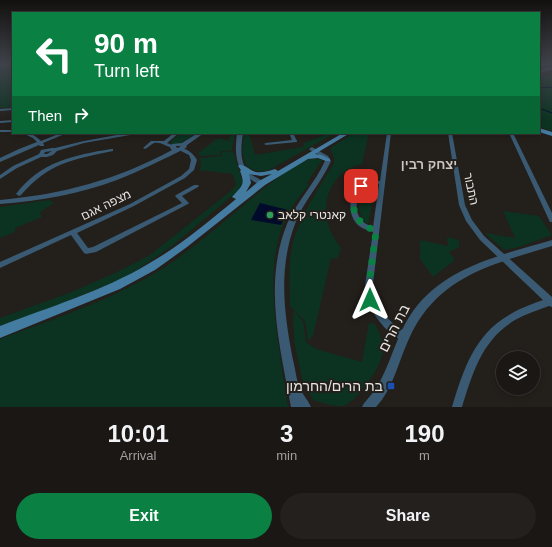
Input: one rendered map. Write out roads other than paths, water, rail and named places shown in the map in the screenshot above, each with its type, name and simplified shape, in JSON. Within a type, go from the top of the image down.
[{"type":"main road","points":[[540,130],[552,134]]},
{"type":"main road","points":[[0,332],[89,297],[152,267],[184,245],[274,171],[340,134]]},
{"type":"main road","points":[[127,280],[162,258],[236,197],[314,150],[345,134]]},
{"type":"main road","points":[[326,145],[323,149],[327,158]]},
{"type":"main road","points":[[303,158],[318,156],[327,158]]},
{"type":"main road","points":[[243,169],[255,174],[263,174],[274,171]]},
{"type":"main road","points":[[236,197],[247,185],[248,179],[243,169]]},
{"type":"street","points":[[0,110],[12,110]]},
{"type":"street","points":[[0,122],[12,121]]},
{"type":"street","points":[[0,131],[12,132]]},
{"type":"street","points":[[27,134],[35,137],[46,150]]},
{"type":"street","points":[[0,160],[62,134]]},
{"type":"street","points":[[41,155],[41,152],[46,150],[55,150],[84,142],[130,134]]},
{"type":"street","points":[[145,148],[153,142],[165,142],[175,134]]},
{"type":"street","points":[[0,202],[50,196],[96,185],[136,170],[178,148],[199,134]]},
{"type":"street","points":[[240,134],[238,154],[243,169],[260,182]]},
{"type":"street","points":[[266,144],[295,141],[292,134]]},
{"type":"street","points":[[389,134],[368,292],[373,308],[381,318],[404,337]]},
{"type":"street","name":"התבור","points":[[450,134],[462,205],[465,214],[482,238],[552,302]]},
{"type":"street","points":[[511,134],[552,220]]},
{"type":"street","points":[[165,142],[165,145],[178,148]]},
{"type":"street","name":"מצפה אגם","points":[[0,265],[132,205],[183,177],[191,170],[194,160],[191,154],[178,148]]},
{"type":"street","points":[[0,177],[22,164],[41,155],[51,154],[55,150]]},
{"type":"street","points":[[19,194],[36,176],[60,162],[111,150]]},
{"type":"street","points":[[297,407],[280,324],[278,296],[281,257],[295,215],[327,164],[327,158],[314,150]]},
{"type":"street","points":[[51,154],[60,162]]},
{"type":"street","points":[[376,231],[366,227],[357,219],[354,205],[355,198],[361,186],[370,182],[382,183]]},
{"type":"street","points":[[73,233],[86,251],[94,250],[186,203],[178,196],[196,186]]},
{"type":"street","name":"בת הרים","points":[[368,407],[382,389],[409,326],[426,300],[438,289],[465,273],[552,243]]},
{"type":"street","points":[[457,407],[472,361],[489,335],[499,326],[519,314],[552,302]]},
{"type":"street","points":[[293,386],[298,398],[305,407]]},
{"type":"water","name":"קאנטרי קלאב","points":[[260,203],[288,210],[281,225],[251,220]]},
{"type":"waterway","points":[[540,88],[552,87]]},
{"type":"waterway","points":[[540,108],[552,113]]},
{"type":"place","name":"קאנטרי קלאב","points":[[270,215]]},
{"type":"place","name":"בת הרים/החרמון","points":[[391,386]]},
{"type":"district","name":"יצחק רבין","points":[[429,164]]}]
